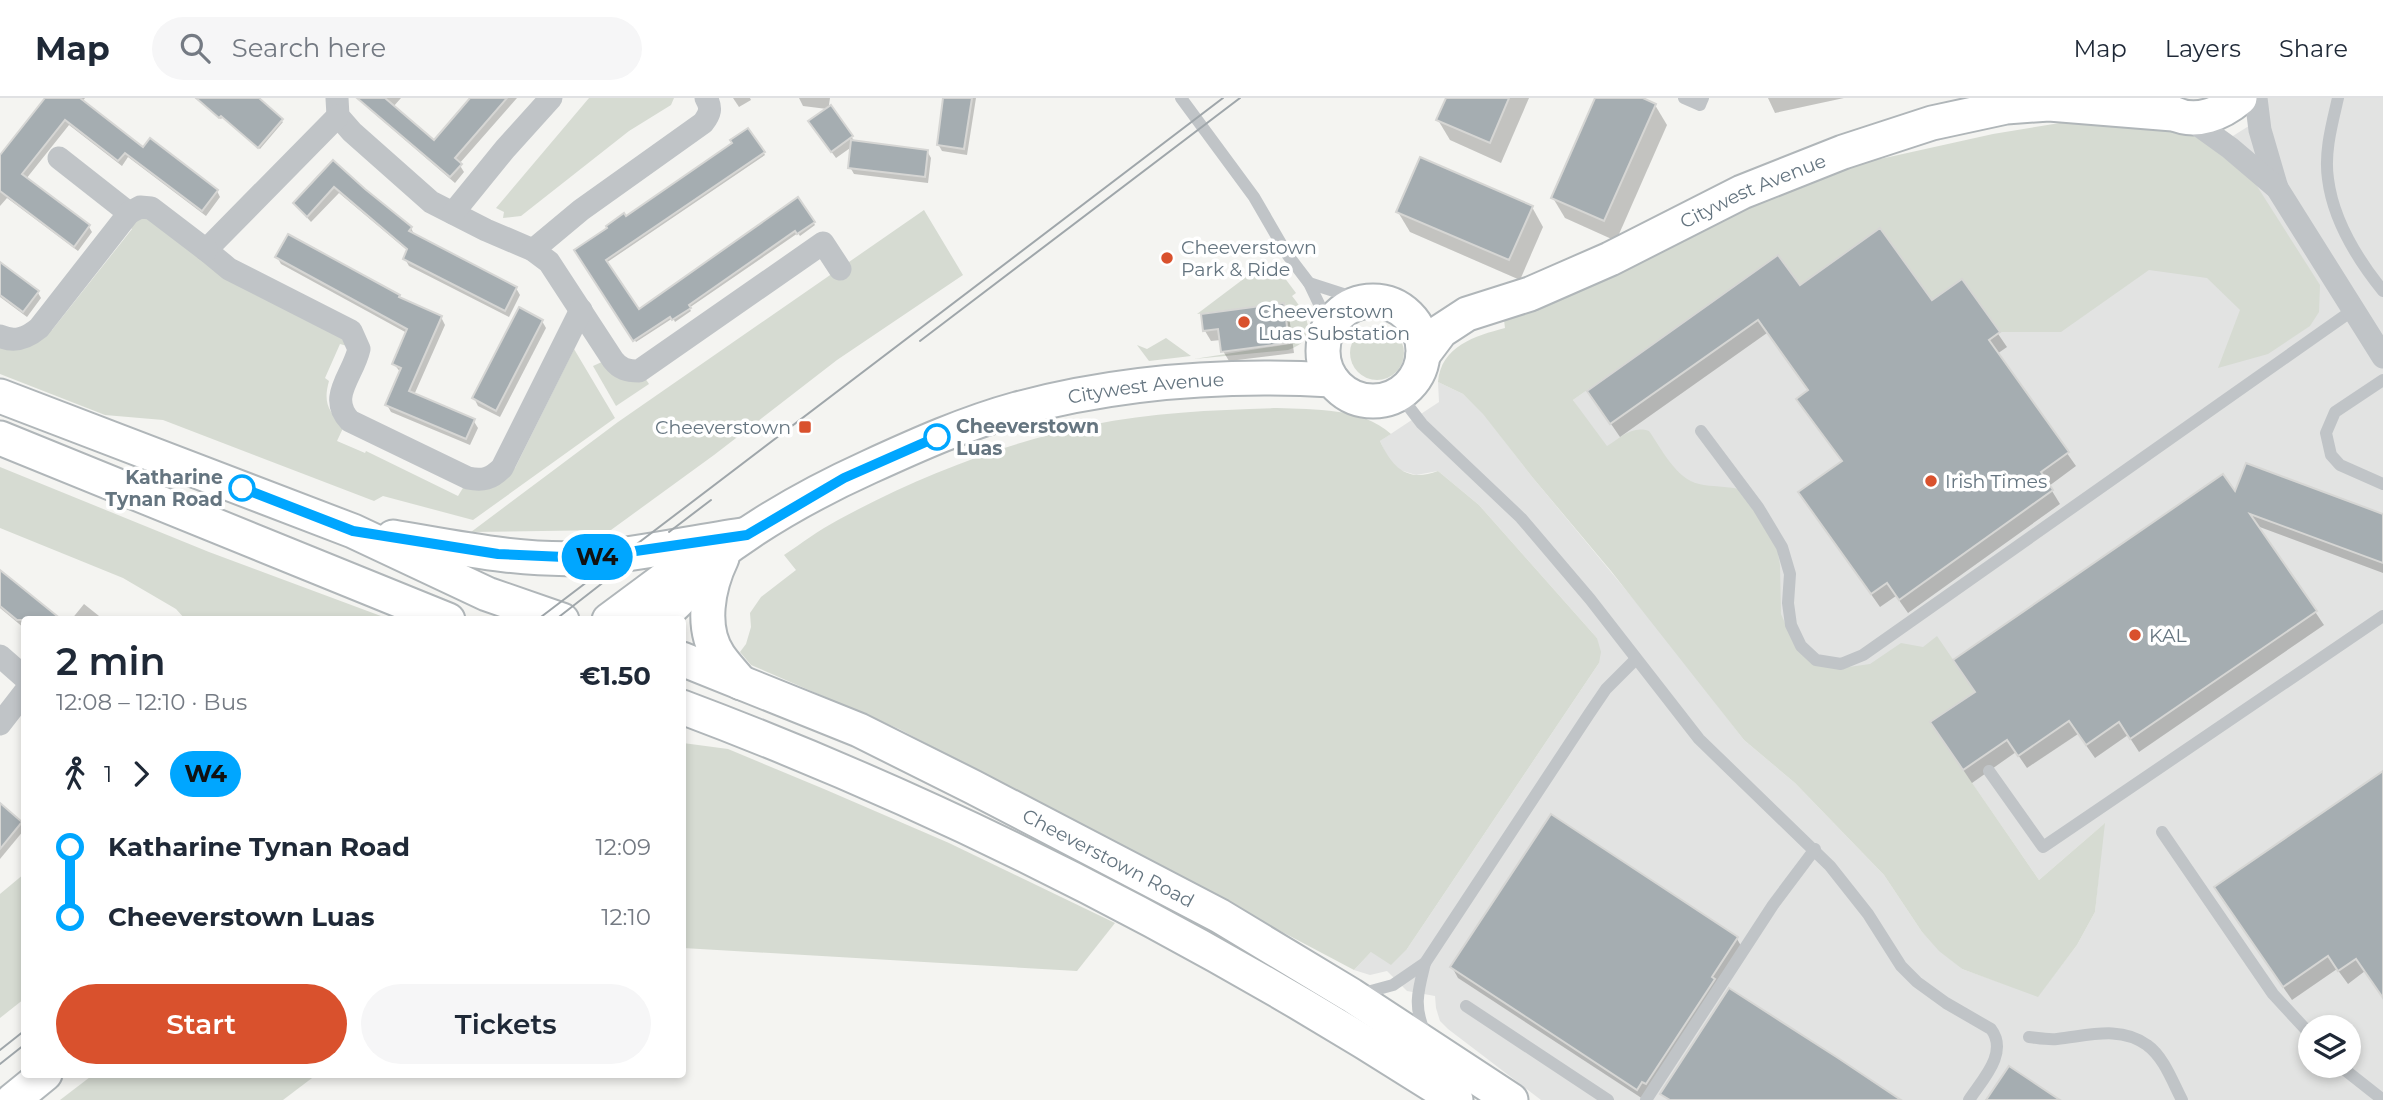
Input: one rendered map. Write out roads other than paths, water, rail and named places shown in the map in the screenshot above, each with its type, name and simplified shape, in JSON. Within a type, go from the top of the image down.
[{"type":"main road","name":"Citywest Avenue","points":[[1423,355],[1441,331],[1467,314],[1541,289],[1610,259],[1742,192],[1843,152],[1932,124],[2006,107],[2056,101],[2171,110],[2208,117],[2227,109],[2240,98]]},
{"type":"main road","points":[[1287,377],[1313,358],[1327,332],[1337,317],[1351,306],[1368,302],[1382,302],[1408,315],[1422,340],[1420,370],[1412,384],[1399,394],[1385,400],[1355,398],[1342,391],[1332,380],[1324,359],[1327,332]]},
{"type":"main road","name":"Citywest Avenue","points":[[1408,315],[1467,314]]},
{"type":"main road","name":"Citywest Avenue","points":[[615,616],[671,575],[727,549],[844,478],[963,427],[1016,410],[1136,386],[1287,377],[1332,380]]},
{"type":"main road","points":[[0,396],[353,531],[487,594],[550,616]]},
{"type":"main road","points":[[0,438],[438,616]]},
{"type":"main road","points":[[353,531],[498,554],[575,558],[727,549]]},
{"type":"main road","name":"Citywest Avenue","points":[[661,616],[727,549]]},
{"type":"main road","points":[[727,549],[709,593],[710,635],[718,654],[741,683]]},
{"type":"main road","name":"Cheeverstown Road","points":[[686,661],[859,730],[1220,916],[1352,995],[1511,1100]]},
{"type":"main road","name":"Cheeverstown Road","points":[[699,719],[941,816],[1066,874],[1266,983],[1456,1100]]},
{"type":"main road","points":[[13,1100],[40,1078]]},
{"type":"street","points":[[453,213],[551,98]]},
{"type":"street","points":[[533,250],[581,211],[703,123],[709,115],[710,105],[706,98]]},
{"type":"street","points":[[2256,98],[2260,130],[2277,188],[2383,357]]},
{"type":"street","points":[[206,250],[338,107],[352,132],[432,202],[533,250],[549,262],[618,367],[628,371],[639,371],[823,243],[840,269]]},
{"type":"street","points":[[2171,110],[2230,148],[2277,188]]},
{"type":"street","points":[[59,158],[129,214]]},
{"type":"street","points":[[0,336],[15,340],[29,337],[129,214],[140,207],[151,208],[229,269],[351,331],[359,349],[339,403],[341,412],[350,421],[468,478],[480,481],[494,477],[502,468],[581,310]]},
{"type":"street","points":[[0,656],[21,674]]},
{"type":"street","points":[[0,724],[21,697]]},
{"type":"lane","points":[[1181,98],[1254,197],[1287,254],[1309,284],[1327,332]]},
{"type":"lane","points":[[1684,98],[1700,105],[1703,98]]},
{"type":"lane","points":[[2338,98],[2328,138],[2328,179],[2340,222],[2369,273],[2383,291]]},
{"type":"lane","points":[[1309,284],[1368,302]]},
{"type":"lane","points":[[1701,431],[1758,507],[1782,547],[1790,573],[1788,603],[1791,625],[1801,646],[1816,660],[1841,664],[1863,656],[2353,310]]},
{"type":"lane","points":[[2383,380],[2335,412],[2326,433],[2331,455],[2340,465],[2383,484]]},
{"type":"lane","points":[[1399,394],[1422,424],[1521,518],[1590,599],[1699,739],[1815,849],[1868,915],[1901,966],[1917,982],[1946,1003],[1991,1029],[1998,1048],[1996,1057],[1969,1100]]},
{"type":"lane","points":[[1989,771],[2043,847],[2171,763],[2383,616]]},
{"type":"lane","points":[[1352,995],[1393,985],[1424,963],[1606,689],[1636,659]]},
{"type":"lane","points":[[2162,832],[2273,994],[2298,1021]]},
{"type":"lane","points":[[1646,1100],[1773,905],[1815,849]]},
{"type":"lane","points":[[1424,963],[1417,996],[1417,1014],[1432,1047]]},
{"type":"lane","points":[[1466,1006],[1608,1100]]},
{"type":"lane","points":[[2029,1037],[2054,1039],[2098,1033],[2123,1034],[2148,1045],[2161,1060],[2182,1100]]},
{"type":"lane","points":[[2355,1078],[2383,1100]]},
{"type":"tram line","points":[[542,616],[1223,98]]},
{"type":"tram line","points":[[920,341],[1240,98]]},
{"type":"tram line","points":[[669,532],[711,500]]},
{"type":"tram line","points":[[560,616],[605,581]]},
{"type":"tram line","points":[[0,1050],[21,1033]]},
{"type":"tram line","points":[[0,1064],[21,1047]]},
{"type":"place","name":"Cheeverstown Park & Ride","points":[[1167,258]]},
{"type":"place","name":"Cheeverstown Luas Substation","points":[[1244,322]]},
{"type":"place","name":"Cheeverstown","points":[[805,427]]},
{"type":"place","name":"Cheeverstown Luas","points":[[937,437]]},
{"type":"place","name":"Irish Times","points":[[1931,481]]},
{"type":"place","name":"Katharine Tynan Road","points":[[242,488]]},
{"type":"place","name":"KAL","points":[[2135,635]]}]
